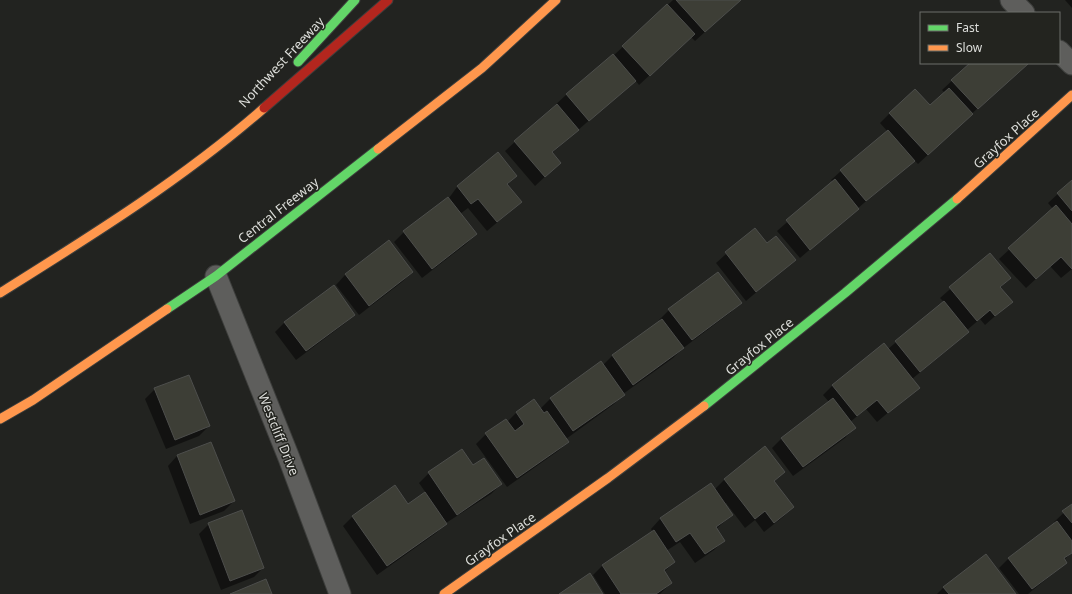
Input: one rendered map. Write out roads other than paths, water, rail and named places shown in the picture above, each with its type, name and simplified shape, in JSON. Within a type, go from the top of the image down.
[{"type":"main road","name":"Northwest Freeway","points":[[290,71],[355,0]]},
{"type":"main road","points":[[0,293],[103,229],[226,141],[388,0]]},
{"type":"main road","name":"Central Freeway","points":[[0,419],[32,400],[216,276],[482,68],[556,0]]},
{"type":"main road","name":"Northwest Freeway","points":[[226,141],[280,82]]},
{"type":"main road","name":"Grayfox Place","points":[[444,594],[526,538],[720,395],[852,288],[1012,151],[1072,95]]},
{"type":"street","points":[[1011,0],[1023,12]]},
{"type":"street","points":[[1060,52],[1072,64]]},
{"type":"street","name":"Westcliff Drive","points":[[216,276],[289,458],[340,594]]}]
